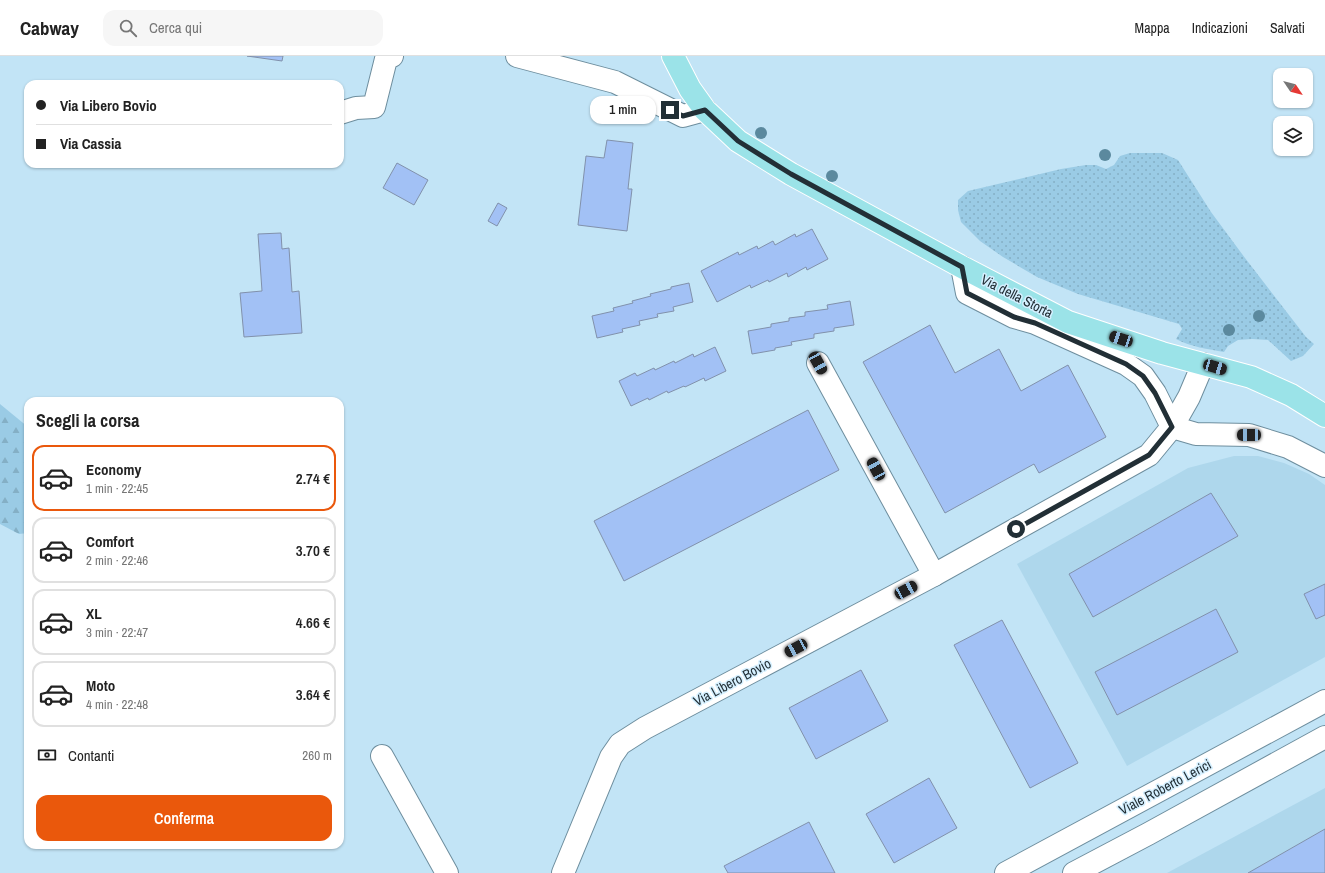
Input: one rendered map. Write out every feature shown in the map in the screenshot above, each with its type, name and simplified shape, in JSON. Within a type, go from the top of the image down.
[{"type":"main road","name":"Via della Storta","points":[[673,56],[690,89],[705,110],[738,141],[791,174],[962,267],[1068,322],[1162,353],[1251,377],[1291,395],[1325,416]]},
{"type":"street","points":[[344,112],[356,108],[374,107],[386,59],[392,56]]},
{"type":"street","points":[[517,56],[615,82],[683,116],[705,110]]},
{"type":"street","points":[[962,267],[967,293],[1014,317],[1035,323],[1126,364],[1143,376],[1155,393],[1172,427],[1196,434],[1249,435],[1288,446],[1325,466]]},
{"type":"street","points":[[818,363],[934,575]]},
{"type":"street","name":"Via Libero Bovio","points":[[563,873],[611,757],[620,744],[645,728],[934,575],[1149,455],[1172,427],[1189,397],[1204,364]]},
{"type":"street","name":"Viale Roberto Lerici","points":[[1006,873],[1325,701]]},
{"type":"street","points":[[1074,873],[1325,737]]},
{"type":"street","points":[[382,756],[447,873]]},
{"type":"shaded area","points":[[1234,456],[1258,456],[1284,463],[1309,474],[1325,485],[1325,657],[1127,766],[1017,564],[1188,468]]},
{"type":"shaded area","points":[[1325,788],[1325,873],[1167,873]]},
{"type":"green space","points":[[1130,153],[1162,153],[1178,160],[1211,212],[1245,258],[1306,337],[1314,344],[1303,356],[1291,361],[1268,340],[1238,340],[1228,346],[1224,352],[1182,342],[1176,339],[1182,329],[1179,324],[1078,294],[1037,277],[1003,257],[980,241],[961,222],[958,210],[958,200],[968,191],[1061,169],[1086,165],[1096,165],[1106,169],[1114,165],[1120,156]]},
{"type":"green space","points":[[0,404],[24,424],[24,533],[19,534],[0,524]]},
{"type":"building","points":[[247,56],[283,56],[282,61]]},
{"type":"building","points":[[607,140],[633,143],[628,189],[632,189],[627,231],[578,225],[586,156],[604,158]]},
{"type":"building","points":[[397,163],[428,180],[414,205],[383,188]]},
{"type":"building","points":[[498,203],[507,208],[497,226],[488,221]]},
{"type":"building","points":[[812,229],[828,259],[807,270],[806,267],[788,277],[787,273],[769,282],[768,280],[751,288],[750,285],[717,302],[701,271],[738,252],[739,255],[757,246],[758,249],[773,241],[775,245],[795,234],[796,237]]},
{"type":"building","points":[[281,233],[282,249],[289,248],[292,292],[299,291],[302,333],[244,337],[240,293],[262,291],[258,234]]},
{"type":"building","points":[[689,283],[693,302],[673,307],[674,311],[657,314],[658,317],[639,321],[640,325],[622,329],[623,332],[597,338],[592,316],[614,311],[613,308],[633,303],[632,301],[651,296],[650,294]]},
{"type":"building","points":[[850,301],[854,325],[834,328],[834,331],[814,334],[814,338],[791,342],[792,345],[752,354],[748,331],[771,327],[771,324],[789,321],[789,318],[805,316],[805,312],[828,309],[827,305]]},
{"type":"building","points":[[930,325],[955,373],[999,349],[1021,391],[1068,365],[1106,437],[1039,473],[1034,464],[945,513],[863,362]]},
{"type":"building","points":[[715,347],[726,371],[705,381],[704,378],[685,387],[684,386],[668,393],[667,391],[649,400],[648,398],[631,406],[619,381],[635,373],[637,376],[654,368],[655,370],[674,361],[675,363],[693,354],[694,357]]},
{"type":"building","points":[[808,410],[839,470],[624,581],[594,521]]},
{"type":"building","points":[[1211,493],[1238,536],[1093,617],[1069,574]]},
{"type":"building","points":[[1325,584],[1325,615],[1316,619],[1304,594]]},
{"type":"building","points":[[1216,609],[1238,652],[1117,715],[1095,672]]},
{"type":"building","points":[[1002,620],[1078,763],[1030,788],[954,645]]},
{"type":"building","points":[[861,670],[888,721],[816,759],[789,708]]},
{"type":"building","points":[[929,778],[957,828],[894,863],[866,814]]},
{"type":"building","points":[[809,822],[835,873],[728,873],[724,866]]},
{"type":"building","points":[[1325,829],[1325,873],[1248,873]]},
{"type":"route","points":[[670,110],[683,116],[705,110],[738,141],[791,174],[962,267],[967,293],[1014,317],[1035,323],[1126,364],[1143,376],[1155,393],[1172,427],[1149,455],[1016,529]]}]
